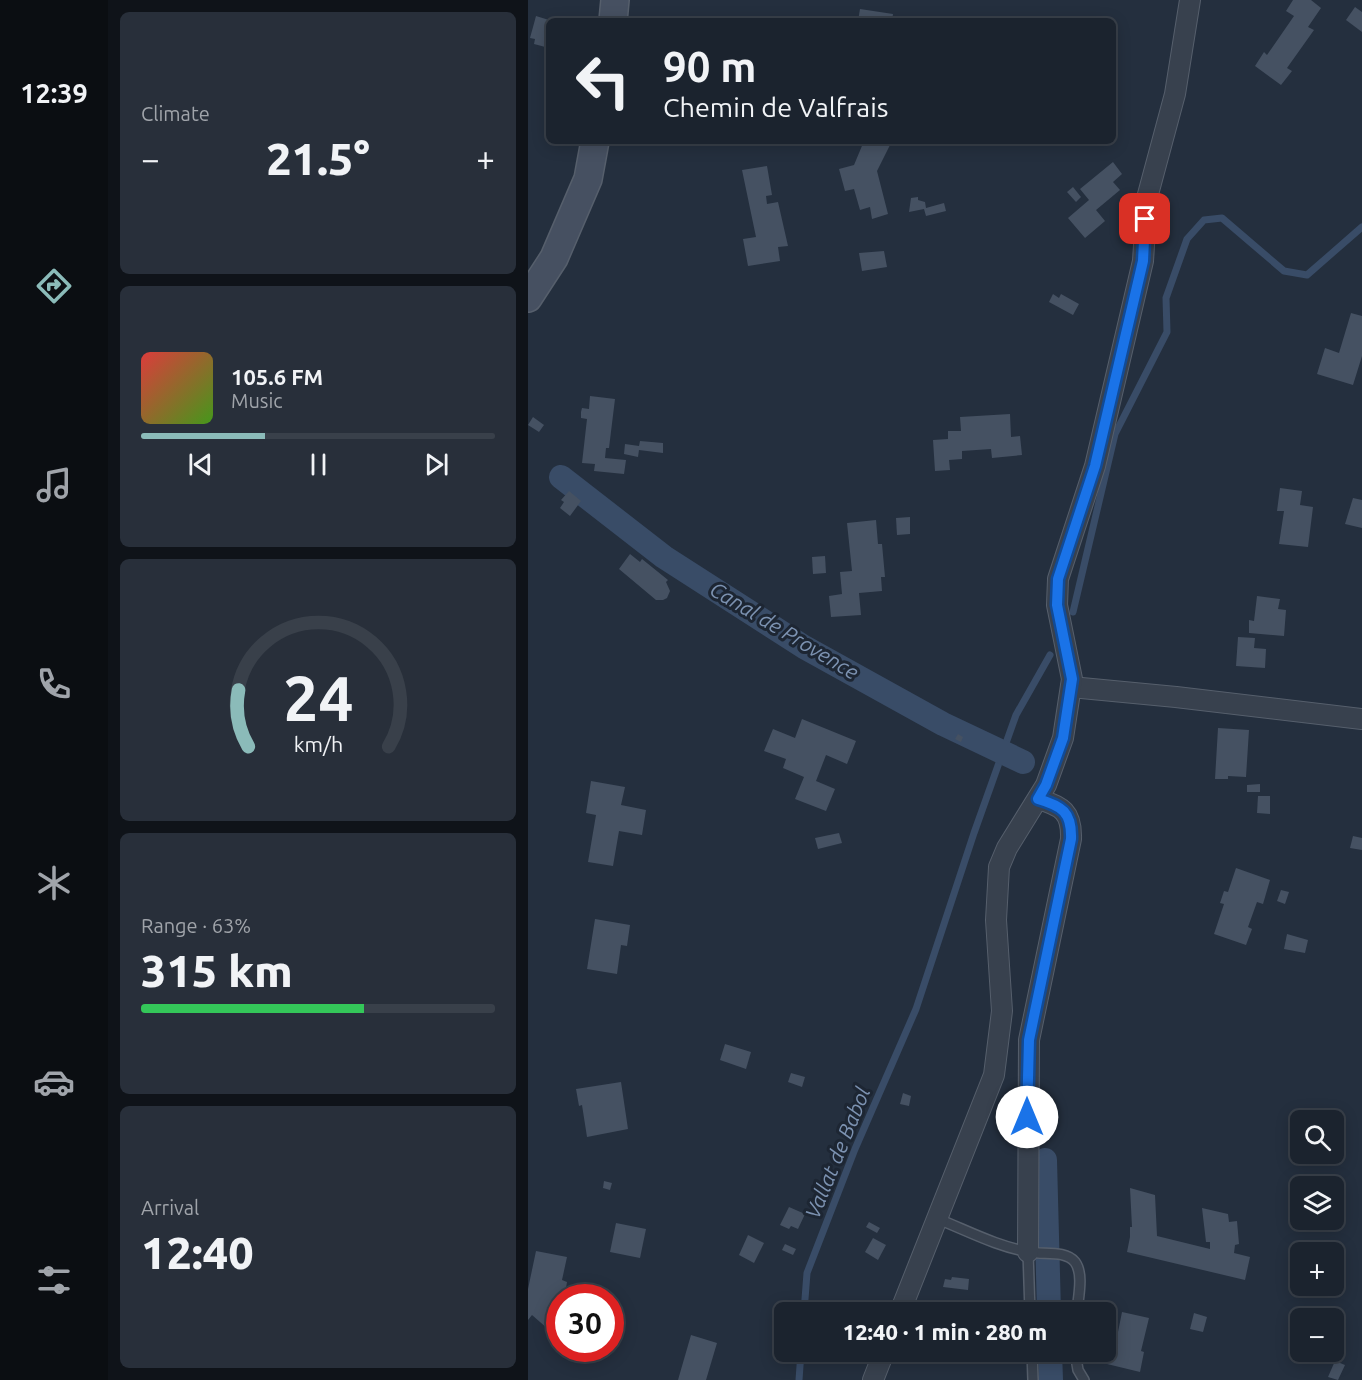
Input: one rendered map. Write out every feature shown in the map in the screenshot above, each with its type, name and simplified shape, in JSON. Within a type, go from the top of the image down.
[{"type":"main road","points":[[613,18],[615,0]]},
{"type":"main road","points":[[528,298],[554,258],[588,179],[594,144]]},
{"type":"street","points":[[904,1302],[994,1075],[1002,1011],[996,920],[999,867],[1007,848],[1046,785],[1063,738],[1072,679],[1057,605],[1058,579],[1095,466],[1143,261],[1147,198],[1175,94],[1190,0]]},
{"type":"street","points":[[1071,687],[1176,696],[1362,719]]},
{"type":"street","points":[[1032,1252],[1027,1072],[1029,1040],[1072,826],[1069,816],[1061,808],[1038,799]]},
{"type":"street","points":[[873,1380],[880,1362]]},
{"type":"lane","points":[[938,1219],[1002,1245],[1070,1257],[1079,1272],[1078,1302]]},
{"type":"lane","points":[[1030,1302],[1032,1252]]},
{"type":"lane","points":[[1032,1362],[1033,1380]]},
{"type":"lane","points":[[1077,1362],[1078,1371],[1084,1380]]},
{"type":"building","points":[[1293,0],[1311,0],[1321,8],[1308,27],[1314,30],[1287,68],[1292,71],[1281,85],[1255,66],[1264,52],[1267,55],[1294,16],[1286,11]]},
{"type":"building","points":[[1355,7],[1362,12],[1362,32],[1346,20]]},
{"type":"building","points":[[860,9],[893,14],[892,18],[858,18]]},
{"type":"building","points":[[536,16],[546,19],[546,47],[534,44],[535,39],[530,38]]},
{"type":"building","points":[[863,144],[890,144],[877,171],[888,214],[872,219],[870,207],[860,210],[854,189],[845,191],[839,169],[854,165]]},
{"type":"building","points":[[1113,162],[1122,174],[1113,182],[1120,190],[1096,210],[1105,221],[1085,238],[1068,218],[1089,200],[1080,189]]},
{"type":"building","points":[[767,166],[772,195],[766,196],[767,204],[778,202],[788,246],[778,247],[780,261],[748,266],[743,239],[756,237],[742,170]]},
{"type":"building","points":[[1073,187],[1081,197],[1076,202],[1067,192]]},
{"type":"building","points":[[918,197],[918,200],[925,202],[926,208],[944,203],[946,211],[926,216],[924,209],[909,212],[911,198]]},
{"type":"building","points":[[884,251],[887,267],[862,271],[859,253]]},
{"type":"building","points":[[1053,294],[1059,298],[1061,294],[1079,304],[1073,315],[1049,302]]},
{"type":"building","points":[[1351,313],[1362,316],[1362,356],[1353,385],[1317,374],[1325,348],[1339,353]]},
{"type":"building","points":[[590,396],[615,399],[609,448],[606,448],[605,458],[626,460],[624,474],[594,471],[595,464],[582,463],[587,419],[581,418],[581,412],[582,408],[589,409]]},
{"type":"building","points":[[1010,414],[1011,437],[1020,436],[1022,455],[992,458],[991,449],[962,451],[962,459],[949,460],[950,470],[935,471],[933,440],[948,439],[948,431],[961,431],[960,417]]},
{"type":"building","points":[[533,417],[544,425],[539,432],[528,425]]},
{"type":"building","points":[[640,441],[663,443],[663,453],[639,450],[638,457],[624,454],[625,444],[639,446]]},
{"type":"building","points":[[1280,488],[1302,491],[1300,505],[1313,507],[1308,547],[1279,544],[1284,511],[1277,511]]},
{"type":"building","points":[[569,491],[581,501],[570,516],[560,508],[564,502],[561,500]]},
{"type":"building","points":[[1353,498],[1362,500],[1362,528],[1345,524]]},
{"type":"building","points":[[910,517],[910,534],[897,535],[896,518]]},
{"type":"building","points":[[876,520],[878,544],[882,544],[885,577],[881,577],[882,591],[859,593],[861,615],[831,617],[829,596],[842,594],[840,572],[852,571],[847,523]]},
{"type":"building","points":[[630,554],[640,562],[642,559],[668,580],[666,582],[670,591],[667,598],[656,600],[619,569]]},
{"type":"building","points":[[825,556],[826,573],[813,574],[812,557]]},
{"type":"building","points":[[1257,596],[1280,599],[1278,609],[1286,610],[1284,636],[1249,633],[1249,620],[1254,621]]},
{"type":"building","points":[[1238,637],[1255,638],[1254,648],[1266,649],[1265,668],[1236,666]]},
{"type":"building","points":[[802,719],[856,741],[847,764],[826,755],[816,781],[835,789],[826,811],[795,799],[804,777],[783,768],[786,759],[764,751],[773,729],[795,738]]},
{"type":"building","points":[[1218,728],[1249,730],[1246,777],[1228,776],[1228,779],[1215,779]]},
{"type":"building","points":[[958,734],[963,737],[961,742],[955,739]]},
{"type":"building","points":[[591,781],[625,787],[621,805],[646,810],[642,835],[619,831],[613,866],[588,862],[596,815],[586,813]]},
{"type":"building","points":[[1260,784],[1260,792],[1247,792],[1247,785]]},
{"type":"building","points":[[1258,796],[1270,796],[1270,814],[1257,813]]},
{"type":"building","points":[[839,833],[842,843],[818,849],[815,838]]},
{"type":"building","points":[[1353,836],[1362,838],[1362,850],[1350,848]]},
{"type":"building","points":[[1236,868],[1270,880],[1263,904],[1257,902],[1248,927],[1252,929],[1246,945],[1214,934],[1224,904],[1220,903],[1224,891],[1228,892]]},
{"type":"building","points":[[1281,890],[1289,892],[1285,904],[1277,901]]},
{"type":"building","points":[[595,919],[630,925],[627,946],[621,945],[617,974],[587,969]]},
{"type":"building","points":[[1287,934],[1308,940],[1305,953],[1284,949]]},
{"type":"building","points":[[725,1044],[751,1052],[746,1069],[720,1060]]},
{"type":"building","points":[[791,1073],[805,1077],[802,1087],[788,1082]]},
{"type":"building","points":[[621,1082],[628,1129],[587,1137],[582,1105],[579,1106],[576,1089]]},
{"type":"building","points":[[903,1093],[911,1096],[909,1106],[900,1104]]},
{"type":"building","points":[[604,1181],[612,1183],[610,1190],[603,1188]]},
{"type":"building","points":[[1130,1188],[1155,1195],[1157,1236],[1210,1249],[1210,1242],[1206,1242],[1202,1208],[1228,1214],[1229,1222],[1237,1221],[1239,1244],[1235,1245],[1234,1253],[1250,1257],[1245,1280],[1127,1252],[1130,1227],[1132,1227]]},
{"type":"building","points":[[789,1207],[805,1214],[798,1229],[791,1226],[789,1229],[780,1225]]},
{"type":"building","points":[[869,1222],[880,1228],[877,1233],[866,1227]]},
{"type":"building","points":[[616,1223],[646,1229],[640,1258],[610,1252]]},
{"type":"building","points":[[748,1235],[764,1243],[754,1263],[739,1255]]},
{"type":"building","points":[[873,1238],[886,1245],[878,1260],[865,1252]]},
{"type":"building","points":[[785,1244],[796,1249],[793,1255],[782,1250]]},
{"type":"building","points":[[536,1251],[567,1257],[562,1280],[567,1284],[546,1284],[546,1327],[532,1315],[528,1320],[528,1289]]},
{"type":"building","points":[[952,1277],[969,1279],[968,1290],[943,1287],[945,1279],[951,1280]]},
{"type":"building","points":[[1122,1312],[1149,1318],[1141,1351],[1144,1352],[1140,1372],[1107,1364],[1107,1362],[1116,1362],[1117,1337]]},
{"type":"building","points":[[1194,1313],[1207,1317],[1203,1332],[1190,1329]]},
{"type":"building","points":[[691,1335],[717,1343],[706,1380],[678,1380]]},
{"type":"building","points":[[1335,1362],[1345,1365],[1338,1380],[1328,1377]]},
{"type":"waterway","points":[[1073,612],[1115,434],[1167,332],[1166,298],[1187,239],[1204,220],[1222,218],[1284,271],[1307,275],[1362,227]]},
{"type":"waterway","name":"Canal de Provence","points":[[561,477],[664,557],[804,647],[943,724],[1023,762]]},
{"type":"waterway","points":[[805,1302],[807,1273],[855,1149],[916,1009],[1016,715],[1050,655]]},
{"type":"waterway","name":"Canal de Provence","points":[[1045,1160],[1049,1302]]},
{"type":"waterway","name":"Vallat de Babol","points":[[799,1380],[800,1362]]},
{"type":"waterway","name":"Canal de Provence","points":[[1050,1362],[1051,1380]]},
{"type":"route","points":[[1027,1117],[1029,1040],[1072,826],[1069,816],[1061,808],[1038,799],[1046,785],[1063,738],[1072,679],[1057,605],[1058,579],[1095,466],[1143,261],[1145,219]]}]
